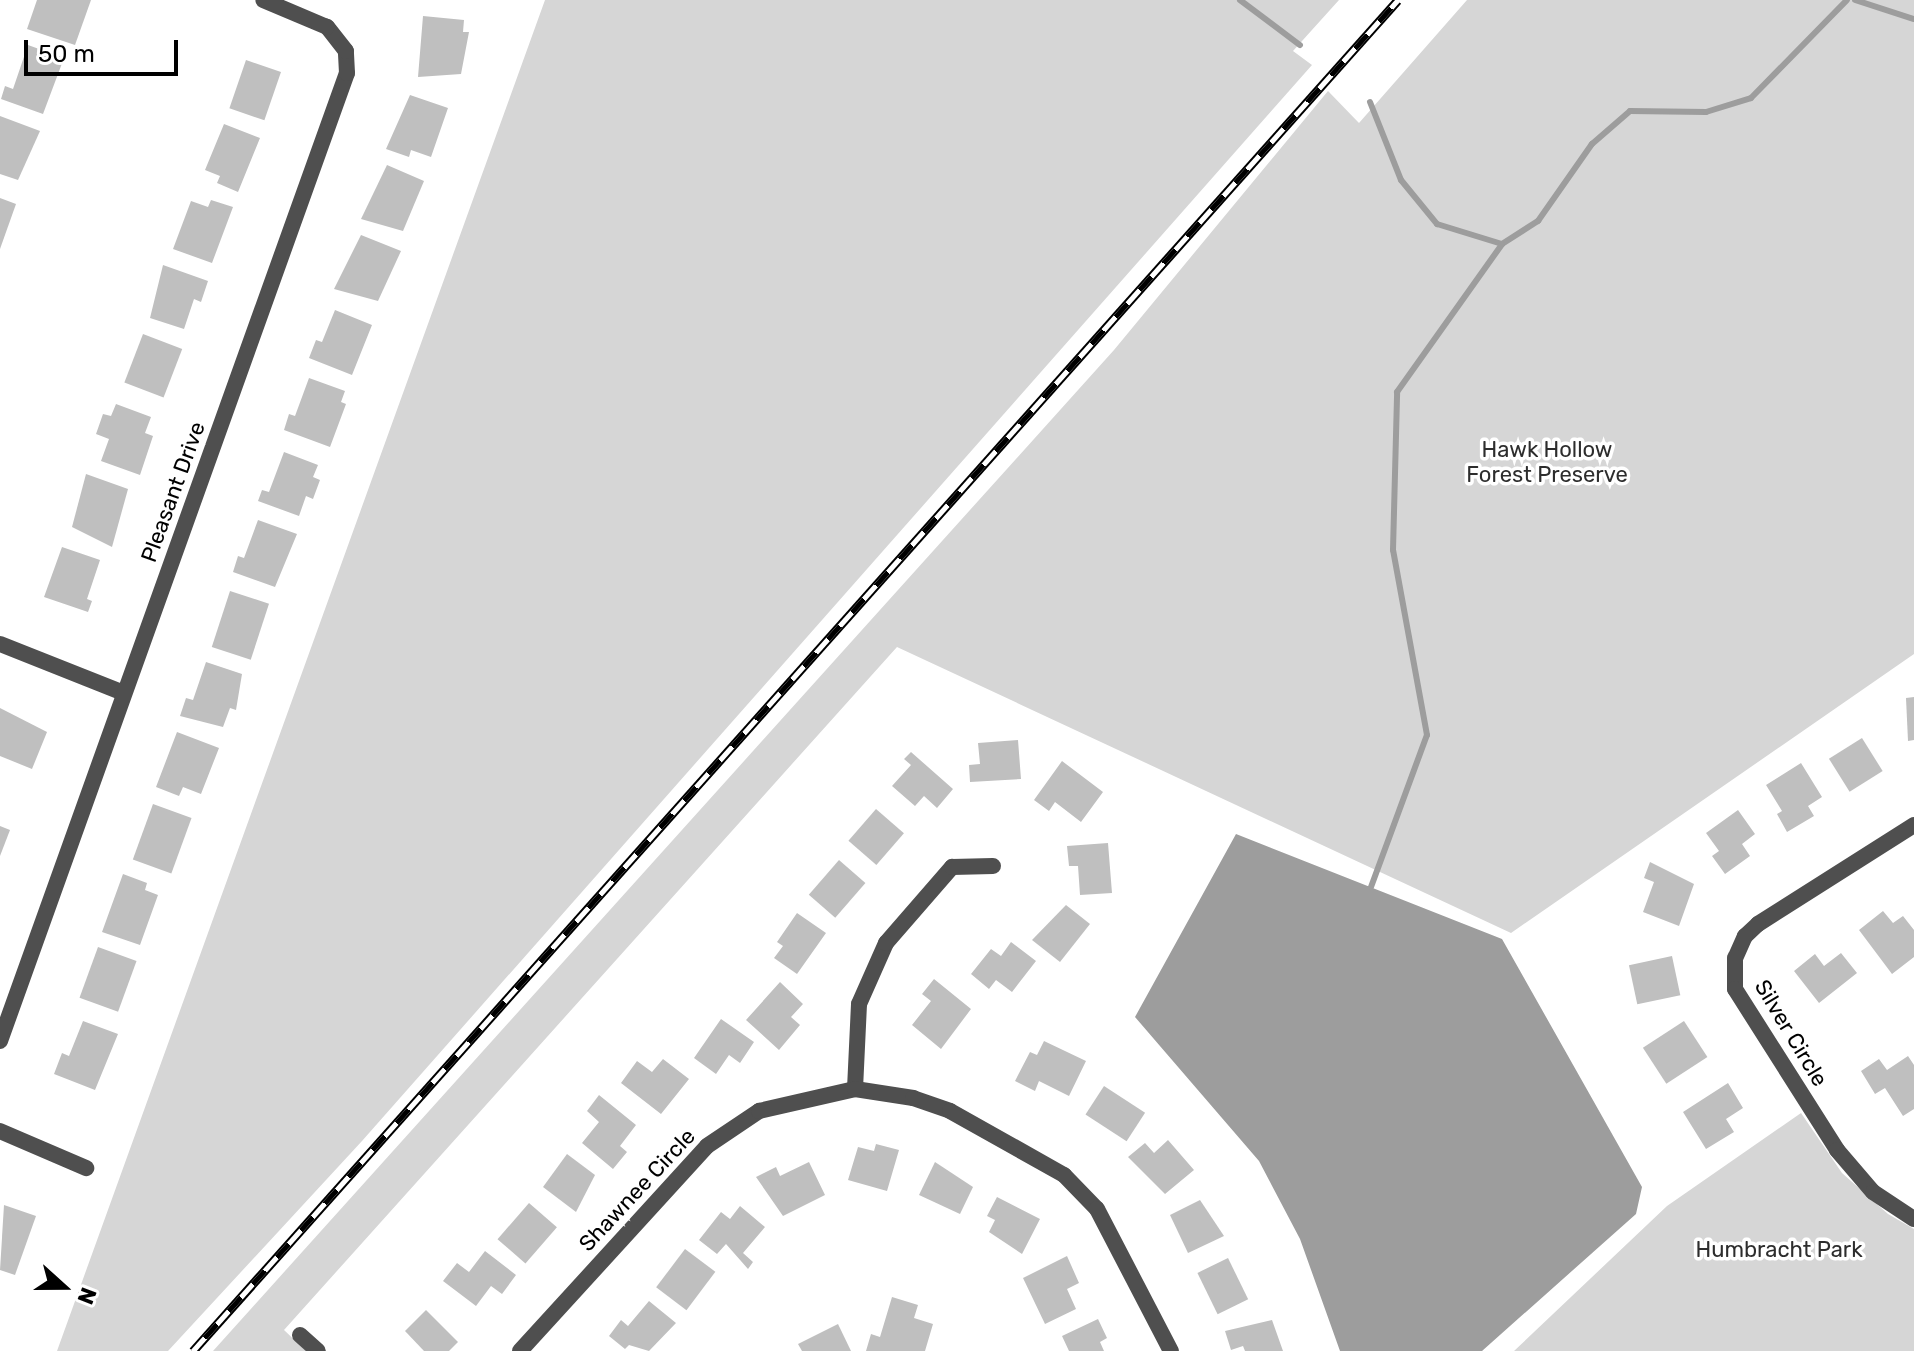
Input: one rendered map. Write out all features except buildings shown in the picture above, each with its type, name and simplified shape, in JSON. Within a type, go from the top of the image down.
[{"type":"street","name":"Pleasant Drive","points":[[0,1041],[347,73],[346,51],[327,27],[263,0]]},
{"type":"street","points":[[0,644],[124,693]]},
{"type":"street","name":"Silver Circle","points":[[1914,825],[1758,924],[1738,946],[1735,989],[1837,1150],[1873,1192],[1914,1219]]},
{"type":"street","points":[[855,1089],[859,1004],[886,943],[952,867],[993,866]]},
{"type":"street","name":"Shawnee Circle","points":[[520,1351],[707,1146],[759,1111],[855,1089],[913,1098],[950,1111],[1064,1175],[1097,1209],[1171,1351]]},
{"type":"street","points":[[0,1131],[86,1168]]},
{"type":"street","points":[[300,1335],[318,1351]]},
{"type":"green space","points":[[545,0],[1339,0],[1293,51],[1312,65],[362,1141],[168,1351],[57,1351]]},
{"type":"green space","name":"Hawk Hollow Forest Preserve","points":[[1467,0],[1914,0],[1914,654],[1511,933],[897,647],[284,1330],[306,1351],[213,1351],[1114,350],[1328,91],[1359,123]]},
{"type":"green space","name":"Humbracht Park","points":[[1801,1113],[1842,1173],[1888,1214],[1914,1229],[1914,1351],[1514,1351],[1667,1206]]},
{"type":"shaded area","points":[[1236,834],[1502,939],[1642,1187],[1636,1214],[1482,1351],[1340,1351],[1300,1239],[1259,1161],[1135,1017]]},
{"type":"waterway","points":[[1240,0],[1300,45]]},
{"type":"waterway","points":[[1370,102],[1401,180],[1437,224],[1502,244],[1538,221],[1592,144],[1630,111],[1706,112],[1751,98],[1847,0]]},
{"type":"waterway","points":[[1855,0],[1914,19]]},
{"type":"waterway","points":[[1371,887],[1427,735],[1393,550],[1397,392],[1502,244]]},
{"type":"railway","points":[[193,1351],[1398,0]]}]
